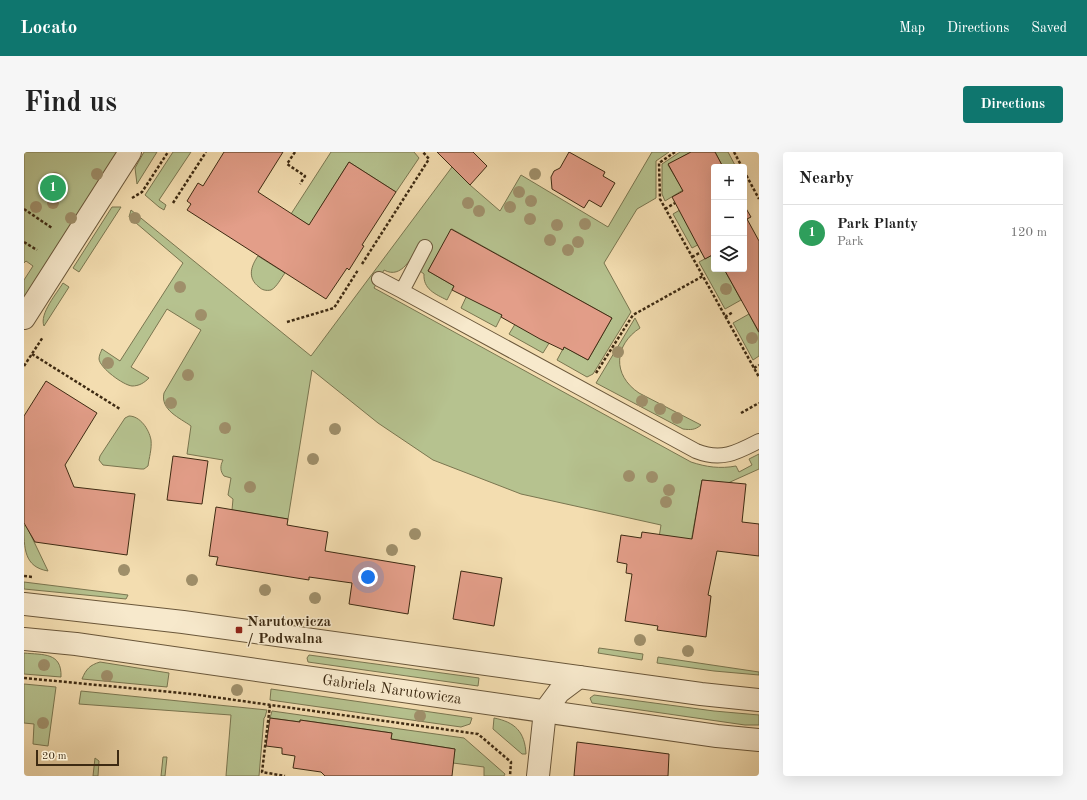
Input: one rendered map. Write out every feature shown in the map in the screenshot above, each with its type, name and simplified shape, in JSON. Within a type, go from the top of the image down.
[{"type":"street","points":[[24,318],[130,152]]},
{"type":"street","points":[[24,604],[176,621],[701,694],[759,700]]},
{"type":"street","name":"Gabriela Narutowicza","points":[[24,639],[76,644],[717,736],[759,740]]},
{"type":"street","points":[[538,776],[545,711],[559,692],[579,677]]},
{"type":"lane","points":[[402,291],[426,247]]},
{"type":"lane","points":[[379,280],[707,456],[722,456],[735,453],[759,441]]},
{"type":"path","points":[[173,203],[206,152]]},
{"type":"path","points":[[295,152],[287,164],[305,176],[300,184]]},
{"type":"path","points":[[287,322],[334,308],[430,159],[423,152]]},
{"type":"path","points":[[675,152],[659,162],[660,199],[759,377]]},
{"type":"path","points":[[734,152],[740,164]]},
{"type":"path","points":[[747,177],[759,199]]},
{"type":"path","points":[[665,209],[675,203]]},
{"type":"path","points":[[24,209],[51,227]]},
{"type":"path","points":[[24,242],[37,250]]},
{"type":"path","points":[[692,257],[701,252]]},
{"type":"path","points":[[594,375],[633,315],[703,276]]},
{"type":"path","points":[[725,317],[733,312]]},
{"type":"path","points":[[32,354],[120,409]]},
{"type":"path","points":[[754,368],[759,365]]},
{"type":"path","points":[[741,413],[759,403]]},
{"type":"path","points":[[24,678],[192,694],[478,734],[511,762],[510,776]]},
{"type":"path","points":[[270,705],[262,772],[285,776]]},
{"type":"green space","points":[[24,152],[119,152],[24,301],[24,280],[33,266],[26,261],[24,263]]},
{"type":"green space","points":[[144,152],[157,152],[137,184],[135,168]]},
{"type":"green space","points":[[173,152],[191,152],[159,200],[166,205],[164,210],[145,195]]},
{"type":"green space","points":[[331,152],[414,152],[419,158],[396,192],[349,162],[315,216],[312,227],[291,214]]},
{"type":"green space","points":[[652,152],[669,152],[656,161],[656,198],[637,209],[604,263],[631,312],[593,374],[587,377],[557,360],[564,347],[588,360],[612,318],[452,229],[428,271],[454,286],[447,300],[438,296],[425,284],[424,274],[420,271],[420,244],[410,260],[401,269],[396,272],[384,270],[374,288],[691,462],[713,467],[736,466],[739,472],[752,465],[749,459],[759,454],[759,469],[728,483],[702,480],[689,554],[657,550],[661,525],[521,494],[433,460],[378,423],[312,370],[288,519],[232,510],[233,499],[228,495],[231,478],[224,476],[221,470],[223,460],[187,454],[191,426],[168,409],[164,399],[164,393],[201,330],[167,309],[131,367],[149,378],[139,385],[132,386],[123,383],[112,376],[100,363],[99,358],[102,349],[120,361],[183,263],[129,217],[131,210],[311,356],[452,167],[500,211],[521,175],[608,227]]},
{"type":"green space","points":[[680,152],[691,152],[668,165],[683,190],[665,201],[662,194],[662,164]]},
{"type":"green space","points":[[715,152],[728,152],[734,164],[721,164]]},
{"type":"green space","points":[[690,204],[709,239],[692,248],[673,214]]},
{"type":"green space","points":[[112,207],[121,207],[79,272],[73,268]]},
{"type":"green space","points":[[258,256],[285,273],[277,285],[271,290],[261,289],[253,280],[251,272]]},
{"type":"green space","points":[[711,256],[711,272],[726,272],[741,300],[725,309],[699,262]]},
{"type":"green space","points":[[63,283],[69,287],[44,326],[43,321],[46,310]]},
{"type":"green space","points":[[468,293],[503,313],[496,327],[461,308]]},
{"type":"green space","points":[[749,314],[759,333],[759,356],[753,360],[733,323]]},
{"type":"green space","points":[[635,318],[640,328],[631,335],[621,351],[621,369],[624,378],[630,386],[639,393],[701,425],[697,428],[683,429],[596,383]]},
{"type":"green space","points":[[517,321],[551,340],[543,353],[509,334]]},
{"type":"green space","points":[[129,416],[137,418],[146,428],[150,436],[151,447],[148,466],[141,469],[103,465],[99,460],[100,456],[125,418]]},
{"type":"green space","points":[[26,525],[48,571],[40,569],[34,565],[27,555],[24,542],[24,526]]},
{"type":"green space","points":[[24,582],[128,595],[126,599],[24,589]]},
{"type":"green space","points":[[599,648],[643,654],[642,660],[598,653]]},
{"type":"green space","points":[[24,653],[50,656],[55,659],[60,669],[61,677],[24,674]]},
{"type":"green space","points":[[309,655],[479,678],[478,686],[308,662],[307,658]]},
{"type":"green space","points":[[658,657],[759,672],[759,675],[714,671],[657,663]]},
{"type":"green space","points":[[100,662],[169,673],[167,687],[82,679],[89,668]]},
{"type":"green space","points":[[24,684],[56,687],[48,746],[33,744],[34,724],[24,723]]},
{"type":"green space","points":[[271,689],[472,718],[470,724],[461,727],[270,700]]},
{"type":"green space","points":[[81,691],[267,710],[264,718],[259,776],[226,776],[231,715],[79,704]]},
{"type":"green space","points":[[594,695],[714,711],[759,715],[759,725],[745,725],[592,703],[590,698]]},
{"type":"green space","points":[[272,711],[464,738],[505,774],[504,776],[484,776],[484,767],[453,763],[455,749],[391,739],[392,733],[300,720],[300,722],[270,718]]},
{"type":"green space","points":[[494,718],[508,722],[518,729],[524,740],[526,754],[522,754],[493,729]]},
{"type":"green space","points":[[163,757],[167,757],[165,776],[161,776]]},
{"type":"green space","points":[[95,758],[99,761],[98,776],[93,776]]},
{"type":"building","points":[[224,152],[283,152],[258,192],[309,225],[349,162],[396,192],[362,245],[364,246],[349,270],[347,268],[326,299],[187,210],[191,204],[187,201],[198,183],[203,186]]},
{"type":"building","points":[[437,152],[473,152],[487,166],[470,185]]},
{"type":"building","points":[[569,152],[605,172],[603,176],[615,183],[601,207],[589,200],[584,208],[552,189],[551,177],[554,171],[560,168]]},
{"type":"building","points":[[691,152],[715,152],[721,164],[711,164],[711,256],[705,259],[672,197],[683,191],[668,164]]},
{"type":"building","points":[[747,210],[751,217],[747,219]]},
{"type":"building","points":[[747,219],[759,241],[759,332],[726,272],[747,272]]},
{"type":"building","points":[[451,229],[612,318],[588,360],[564,347],[563,350],[540,339],[501,317],[502,315],[452,290],[454,286],[428,271]]},
{"type":"building","points":[[46,381],[97,413],[65,465],[74,487],[135,494],[127,555],[35,542],[24,523],[24,416]]},
{"type":"building","points":[[173,456],[208,461],[202,504],[167,500]]},
{"type":"building","points":[[702,480],[746,484],[742,522],[759,524],[759,556],[717,551],[708,595],[711,596],[706,637],[657,630],[658,626],[625,621],[632,574],[626,573],[627,564],[617,562],[621,535],[641,538],[642,532],[692,539]]},
{"type":"building","points":[[216,507],[288,519],[287,525],[328,532],[325,551],[415,566],[408,614],[349,604],[352,583],[309,577],[309,580],[216,565],[218,557],[209,556]]},
{"type":"building","points":[[461,571],[502,578],[494,626],[453,619]]},
{"type":"building","points":[[270,718],[300,722],[300,720],[392,733],[391,739],[455,749],[452,776],[325,776],[321,772],[293,768],[295,756],[282,754],[282,748],[266,746]]},
{"type":"building","points":[[577,742],[669,754],[668,776],[574,776]]},
{"type":"place","name":"Park Planty","points":[[53,188]]},
{"type":"place","name":"Narutowicza / Podwalna","points":[[239,630]]}]
